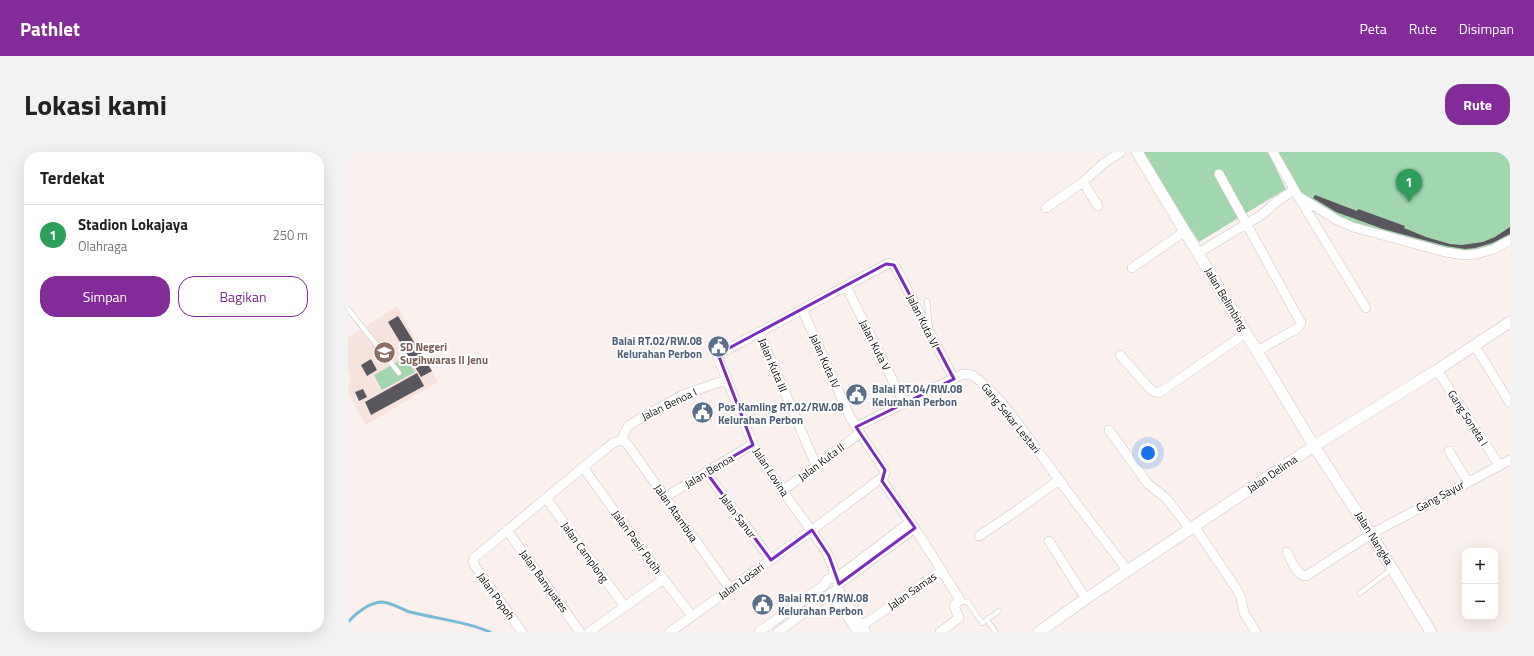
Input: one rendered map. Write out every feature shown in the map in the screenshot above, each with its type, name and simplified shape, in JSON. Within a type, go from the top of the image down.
[{"type":"street","points":[[1046,208],[1083,182],[1121,152]]},
{"type":"street","name":"Jalan Belimbing","points":[[1137,152],[1314,446]]},
{"type":"street","points":[[1273,152],[1296,193],[1366,308]]},
{"type":"street","points":[[1219,174],[1301,322],[1298,328],[1257,351]]},
{"type":"street","points":[[1083,182],[1098,206]]},
{"type":"street","points":[[1198,253],[1263,214],[1276,202],[1296,193]]},
{"type":"street","points":[[1296,193],[1337,220],[1353,227],[1445,252],[1464,255],[1476,254],[1494,249],[1510,240]]},
{"type":"street","points":[[1132,268],[1185,232]]},
{"type":"street","name":"Jalan Kuta VI","points":[[846,286],[886,264],[892,264],[896,268],[954,379]]},
{"type":"street","points":[[759,332],[846,286]]},
{"type":"street","name":"Jalan Kuta V","points":[[846,286],[904,403]]},
{"type":"street","name":"Jalan Kuta IV","points":[[802,309],[841,398],[858,430],[885,470],[884,476],[881,479]]},
{"type":"street","name":"Jalan Delima","points":[[1039,632],[1086,598],[1314,446],[1475,346],[1510,322]]},
{"type":"street","name":"Jalan Lovina","points":[[759,332],[719,353],[717,356],[753,444],[782,491],[812,530],[829,556],[833,566],[836,586]]},
{"type":"street","name":"Jalan Kuta III","points":[[759,332],[816,465]]},
{"type":"street","points":[[1120,354],[1150,389],[1159,393],[1246,333]]},
{"type":"street","points":[[1475,346],[1510,403]]},
{"type":"street","name":"Gang Soneta I","points":[[1437,370],[1499,465]]},
{"type":"street","name":"Gang Sekar Lestari","points":[[954,379],[963,374],[970,374],[983,383],[1014,419],[1128,571]]},
{"type":"street","name":"Jalan Kuta II","points":[[782,491],[858,430],[904,403],[954,379]]},
{"type":"street","name":"Jalan Benoa I","points":[[621,440],[628,426],[641,418],[685,394],[726,380]]},
{"type":"street","points":[[1109,430],[1148,484],[1166,498],[1192,527],[1236,588],[1241,598],[1244,613],[1256,632]]},
{"type":"street","points":[[507,530],[612,443],[621,440]]},
{"type":"street","name":"Jalan Atambua","points":[[621,440],[626,442],[730,589]]},
{"type":"street","name":"Jalan Benoa","points":[[665,497],[753,444]]},
{"type":"street","name":"Jalan Nangka","points":[[1314,446],[1371,534],[1431,632]]},
{"type":"street","points":[[1449,451],[1468,482]]},
{"type":"street","name":"Gang Sayur","points":[[1287,552],[1299,573],[1306,576],[1371,534],[1510,460]]},
{"type":"street","name":"Jalan Pasir Putih","points":[[583,467],[692,616]]},
{"type":"street","name":"Jalan Sanur","points":[[706,472],[771,560]]},
{"type":"street","points":[[881,479],[913,525],[960,601],[954,606],[959,618],[940,632]]},
{"type":"street","name":"Jalan Losari","points":[[670,632],[881,479]]},
{"type":"street","points":[[979,536],[1059,480]]},
{"type":"street","name":"Jalan Camplong","points":[[546,498],[625,607]]},
{"type":"street","points":[[778,632],[913,525]]},
{"type":"street","name":"Jalan Popoh","points":[[507,530],[473,560],[477,569],[522,632]]},
{"type":"street","name":"Jalan Banyuates","points":[[507,530],[580,632]]},
{"type":"street","points":[[1049,541],[1086,598]]},
{"type":"street","name":"Jalan Samas","points":[[860,630],[942,570]]},
{"type":"street","points":[[589,632],[664,579]]},
{"type":"street","points":[[759,632],[824,585],[825,590],[836,586]]},
{"type":"street","points":[[836,586],[860,630]]},
{"type":"lane","points":[[927,300],[931,337]]},
{"type":"lane","points":[[348,309],[399,373]]},
{"type":"lane","points":[[1360,593],[1392,569]]},
{"type":"lane","points":[[960,601],[968,602],[983,623],[999,611]]},
{"type":"lane","points":[[987,620],[996,632]]},
{"type":"highlighted area","points":[[886,264],[894,265],[954,379],[856,427],[885,470],[882,481],[915,528],[839,584],[829,556],[812,530],[771,560],[706,472],[753,445],[718,354]]},
{"type":"shaded area","name":"SD Negeri Sugihwaras II Jenu","points":[[397,306],[438,382],[366,425],[348,393],[350,376],[348,368],[348,338]]},
{"type":"green space","points":[[1141,152],[1268,152],[1286,189],[1199,242]]},
{"type":"green space","points":[[1276,152],[1510,152],[1510,237],[1499,245],[1463,253],[1364,229],[1303,198]]},
{"type":"green space","points":[[406,357],[415,372],[382,390],[374,375]]},
{"type":"building","points":[[1315,195],[1357,211],[1358,209],[1405,226],[1404,228],[1426,237],[1450,244],[1462,245],[1483,242],[1495,237],[1510,227],[1510,234],[1492,243],[1475,248],[1465,249],[1446,246],[1383,229],[1336,212],[1313,198]]},
{"type":"building","points":[[398,316],[432,371],[421,377],[388,322]]},
{"type":"building","points":[[371,359],[377,370],[367,376],[361,365]]},
{"type":"building","points":[[417,373],[424,386],[371,415],[365,402]]},
{"type":"building","points":[[363,389],[367,397],[359,401],[355,392]]},
{"type":"waterway","points":[[348,622],[355,615],[372,604],[385,602],[410,612],[461,623],[490,632]]},
{"type":"place","name":"Stadion Lokajaya","points":[[1409,202]]},
{"type":"place","name":"Balai RT.02/RW.08 Kelurahan Perbon","points":[[718,347]]},
{"type":"place","name":"SD Negeri Sugihwaras II Jenu","points":[[385,353]]},
{"type":"place","name":"Balai RT.04/RW.08 Kelurahan Perbon","points":[[857,395]]},
{"type":"place","name":"Pos Kamling RT.02/RW.08 Kelurahan Perbon","points":[[703,413]]},
{"type":"place","name":"Balai RT.01/RW.08 Kelurahan Perbon","points":[[763,604]]}]
